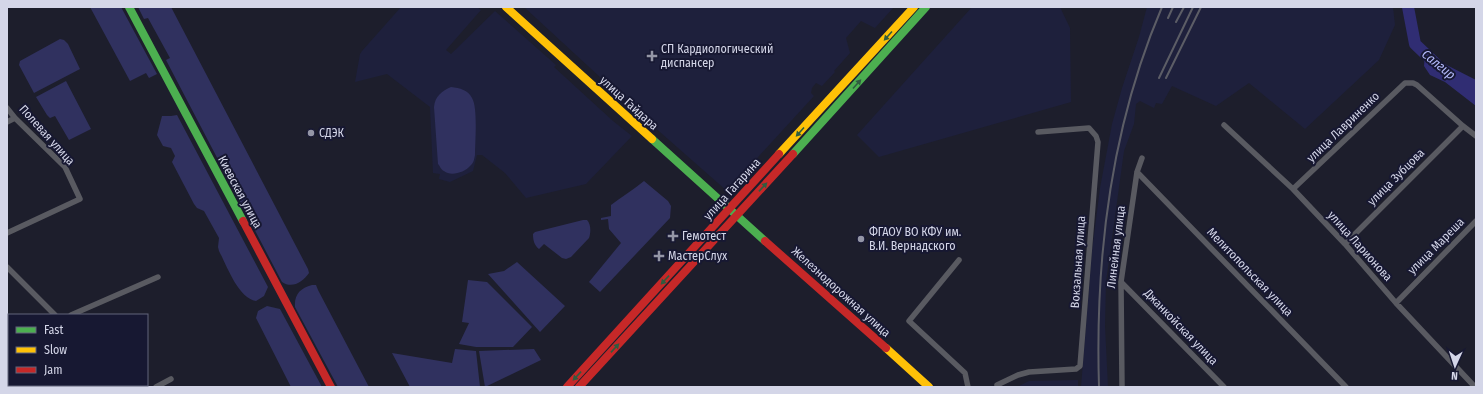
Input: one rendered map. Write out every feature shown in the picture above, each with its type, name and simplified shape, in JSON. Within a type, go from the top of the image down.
[{"type":"main road","name":"Киевская улица","points":[[129,7],[330,387]]},
{"type":"main road","name":"улица Гайдара","points":[[506,7],[733,213]]},
{"type":"main road","name":"улица Гагарина","points":[[579,387],[914,7]]},
{"type":"main road","name":"улица Гагарина","points":[[567,387],[831,113],[926,7]]},
{"type":"main road","name":"Железнодорожная улица","points":[[733,213],[929,387]]},
{"type":"street","name":"улица Лавриненко","points":[[1293,189],[1401,86],[1409,82],[1417,85],[1463,126]]},
{"type":"street","name":"Полевая улица","points":[[7,108],[64,167],[80,199],[7,234]]},
{"type":"street","points":[[7,122],[15,118]]},
{"type":"street","name":"улица Ларионова","points":[[1224,125],[1293,189],[1345,244],[1396,303],[1475,387]]},
{"type":"street","points":[[1463,126],[1476,136]]},
{"type":"street","name":"улица Зубцова","points":[[1345,244],[1463,126]]},
{"type":"street","name":"Вокзальная улица","points":[[998,385],[1018,375],[1029,372],[1069,370],[1076,369],[1080,366],[1098,142],[1096,136],[1089,128],[1038,132]]},
{"type":"street","name":"Линейная улица","points":[[1122,387],[1121,282],[1137,172],[1142,158]]},
{"type":"street","name":"Мелитопольская улица","points":[[1137,172],[1346,387]]},
{"type":"street","name":"улица Мареша","points":[[1396,303],[1476,222]]},
{"type":"street","points":[[959,260],[909,321],[965,373],[968,387]]},
{"type":"street","points":[[7,267],[54,314]]},
{"type":"street","points":[[73,314],[158,277]]},
{"type":"street","name":"Джанкойская улица","points":[[1121,282],[1224,387]]},
{"type":"street","points":[[156,387],[171,380]]},
{"type":"shaded area","points":[[90,7],[121,7],[157,74],[149,78],[146,73],[130,81]]},
{"type":"shaded area","points":[[138,7],[171,7],[308,269],[309,273],[297,284],[290,285],[282,282],[166,60],[170,58],[148,18],[144,19]]},
{"type":"shaded area","points":[[401,7],[477,7],[481,10],[446,50],[451,54],[495,11],[556,65],[554,67],[613,121],[632,136],[586,184],[526,198],[505,173],[482,155],[477,155],[473,171],[450,182],[439,179],[440,174],[433,173],[430,107],[387,74],[355,82],[360,54]]},
{"type":"shaded area","points":[[524,7],[894,7],[875,28],[861,21],[846,38],[850,53],[822,86],[816,83],[812,88],[811,93],[814,96],[727,191],[652,125]]},
{"type":"shaded area","points":[[972,7],[1060,7],[1070,28],[1071,102],[879,157],[857,135]]},
{"type":"shaded area","points":[[1147,7],[1393,7],[1395,25],[1379,60],[1305,129],[1249,83],[1216,106],[1172,86],[1162,104],[1156,103],[1154,108],[1140,101],[1136,104],[1134,124],[1124,151],[1106,282],[1105,326],[1108,387],[1081,387],[1092,251],[1100,188],[1112,124]]},
{"type":"shaded area","points":[[60,39],[64,40],[68,44],[80,69],[34,93],[19,65],[20,61]]},
{"type":"shaded area","points":[[66,81],[91,129],[69,140],[55,116],[50,118],[47,115],[36,97]]},
{"type":"shaded area","points":[[451,87],[463,90],[470,95],[474,103],[476,117],[474,161],[465,170],[454,174],[447,173],[441,169],[438,164],[434,107],[440,94]]},
{"type":"shaded area","points":[[177,115],[268,287],[264,296],[256,301],[250,299],[238,288],[219,251],[219,238],[204,211],[197,208],[194,204],[172,162],[175,156],[171,148],[163,146],[157,135],[162,116]]},
{"type":"shaded area","points":[[644,181],[668,201],[671,206],[670,218],[600,292],[589,282],[621,243],[609,229],[608,219],[601,220],[601,218],[611,216],[611,205]]},
{"type":"shaded area","points":[[587,220],[590,226],[589,238],[571,257],[566,259],[562,258],[544,244],[539,249],[535,244],[533,234],[535,232]]},
{"type":"shaded area","points":[[517,262],[565,306],[540,332],[488,274],[504,271]]},
{"type":"shaded area","points":[[468,280],[487,282],[532,327],[513,347],[476,347],[459,344],[469,323],[462,322]]},
{"type":"shaded area","points":[[312,285],[316,285],[369,387],[338,387],[295,307],[297,296],[301,290]]},
{"type":"shaded area","points":[[267,306],[280,309],[322,387],[291,387],[256,318],[258,311]]},
{"type":"shaded area","points":[[455,349],[476,351],[480,387],[410,387],[392,353],[452,363]]},
{"type":"shaded area","points":[[534,349],[541,360],[485,387],[479,351]]},
{"type":"shaded area","points":[[1078,380],[1078,387],[1017,387],[1029,381]]},
{"type":"water","points":[[1425,54],[1476,80],[1476,106],[1445,82],[1430,75],[1424,66]]},
{"type":"waterway","name":"Салгир","points":[[1408,7],[1415,44],[1436,64]]},
{"type":"railway","points":[[1099,387],[1098,339],[1100,290],[1110,193],[1130,98],[1144,52],[1162,7]]},
{"type":"railway","points":[[1168,18],[1173,7]]},
{"type":"railway","points":[[1176,22],[1184,7]]},
{"type":"railway","points":[[1159,78],[1193,7]]},
{"type":"railway","points":[[1166,78],[1201,7]]},
{"type":"traffic: fast","points":[[129,7],[243,221]]},
{"type":"traffic: fast","points":[[793,154],[926,7]]},
{"type":"traffic: fast","points":[[652,139],[765,241]]},
{"type":"traffic: slow","points":[[506,7],[652,139]]},
{"type":"traffic: slow","points":[[779,154],[914,7]]},
{"type":"traffic: slow","points":[[886,348],[929,387]]},
{"type":"traffic: jam","points":[[567,387],[779,154]]},
{"type":"traffic: jam","points":[[579,387],[793,154]]},
{"type":"traffic: jam","points":[[243,221],[331,387]]},
{"type":"traffic: jam","points":[[765,241],[886,348]]},
{"type":"place","name":"СП Кардиологический диспансер","points":[[652,56]]},
{"type":"place","name":"СДЭК","points":[[311,133]]},
{"type":"place","name":"Гемотест","points":[[673,236]]},
{"type":"place","name":"ФГАОУ ВО КФУ им. В.И. Вернадского","points":[[861,239]]},
{"type":"place","name":"МастерСлух","points":[[659,256]]}]
